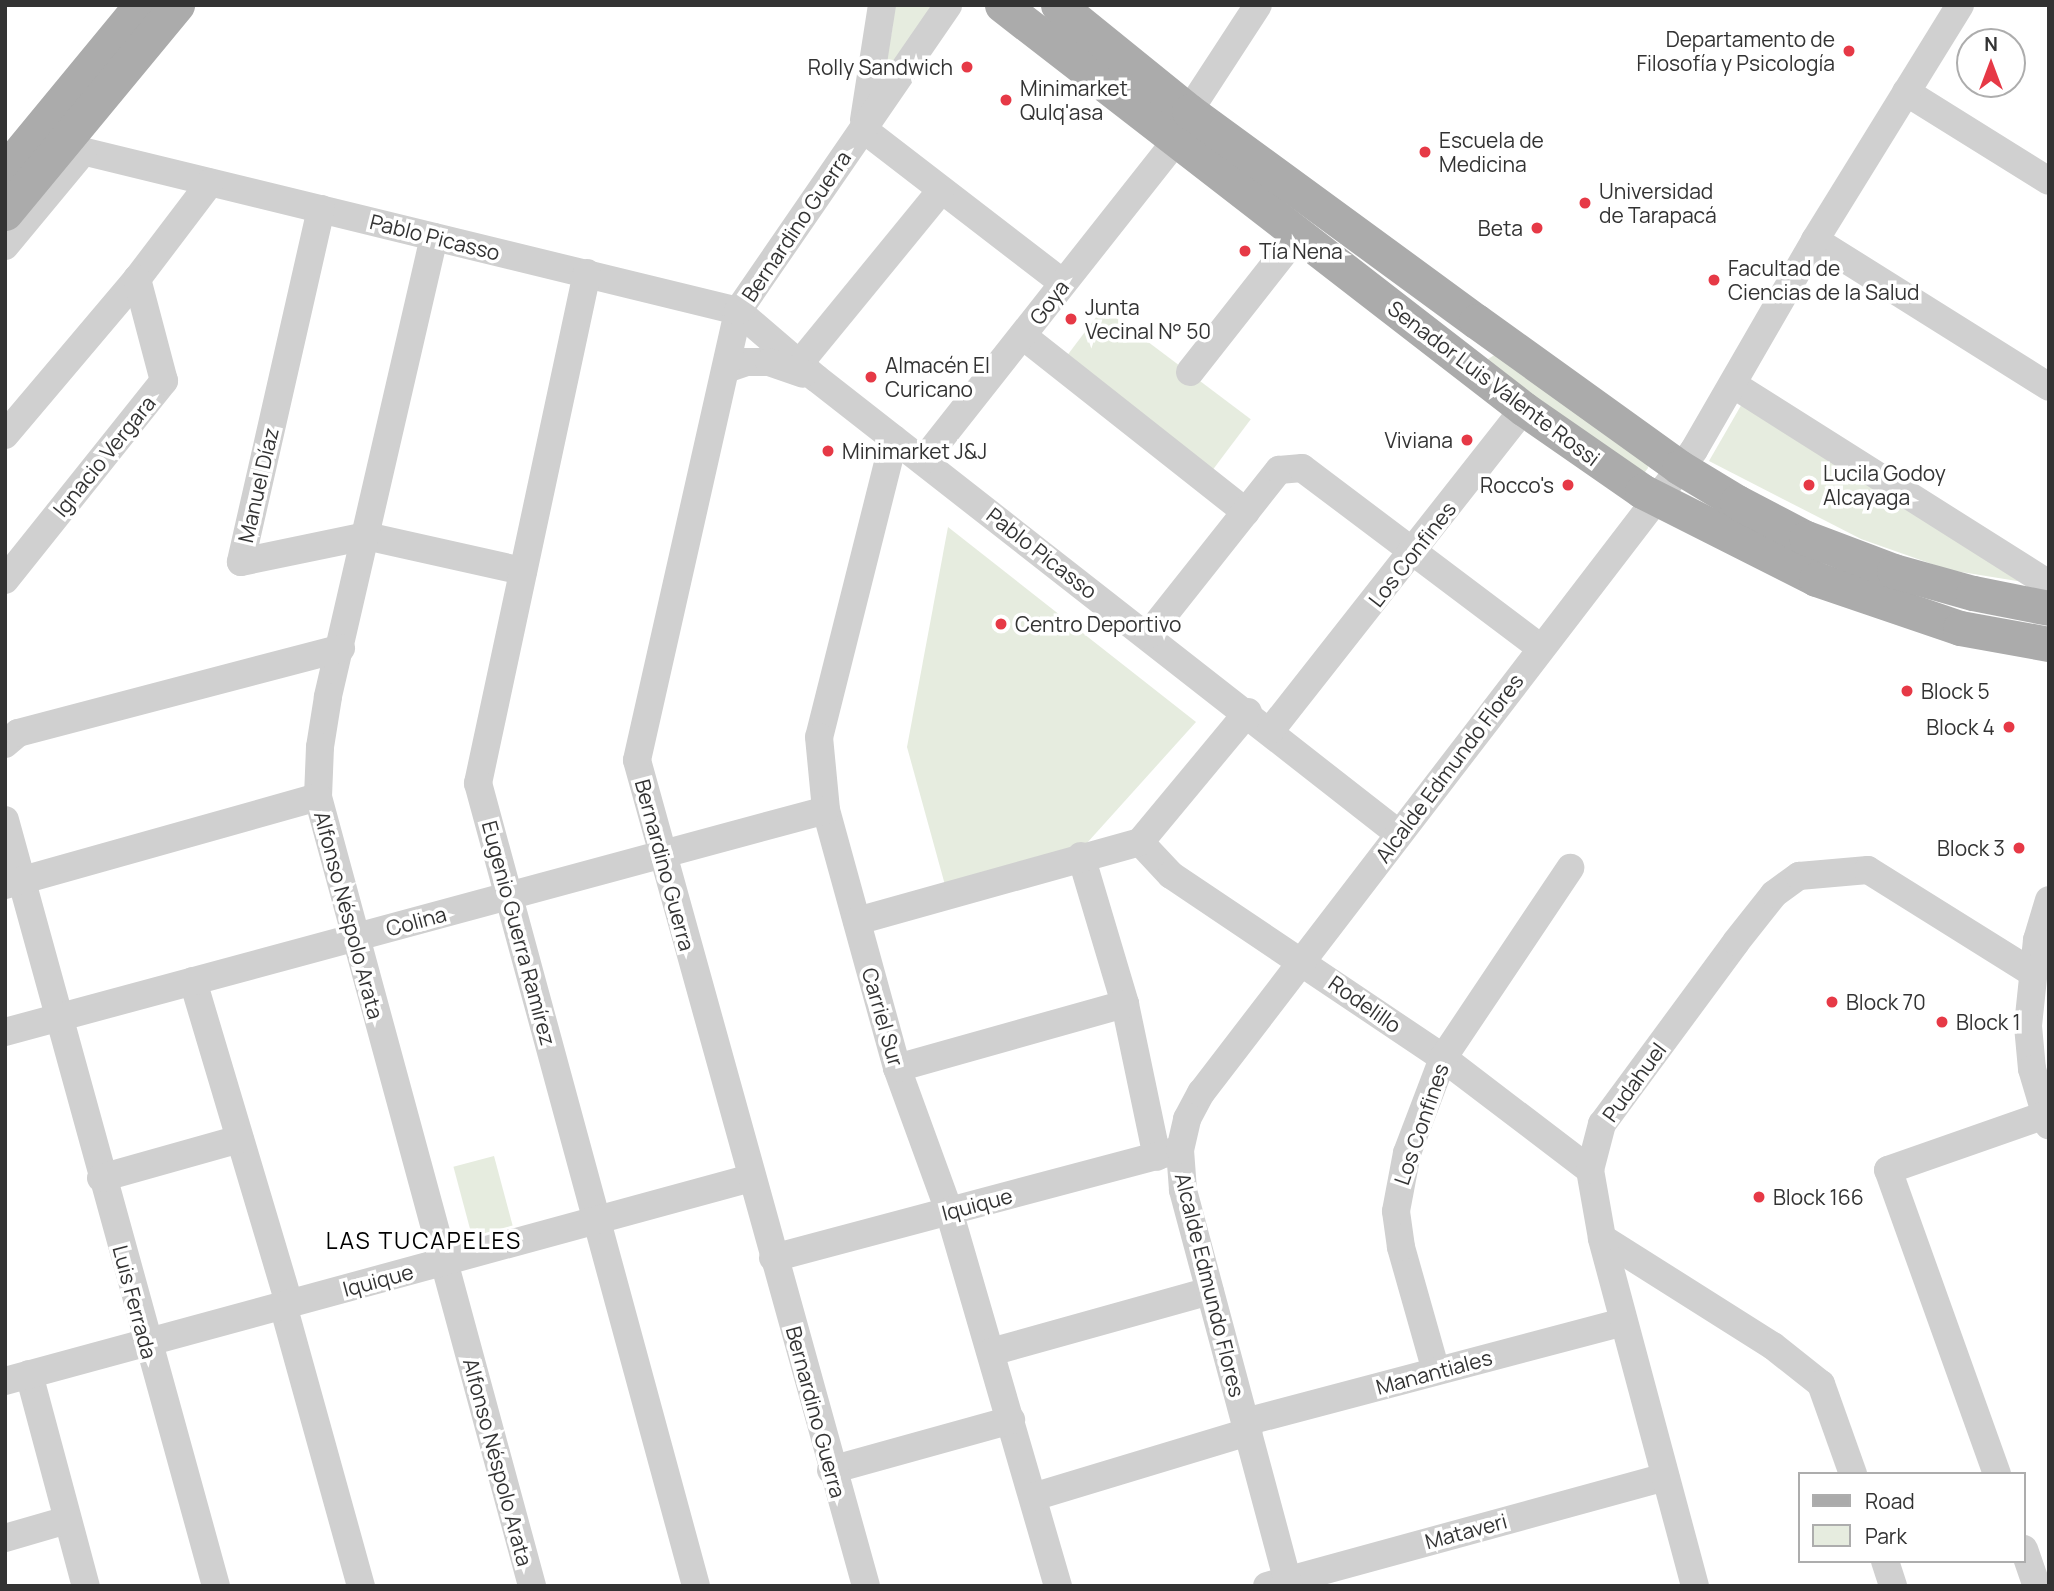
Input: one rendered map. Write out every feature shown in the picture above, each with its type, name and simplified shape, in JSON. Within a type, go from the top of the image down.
[{"type":"main road","points":[[5,170],[59,146],[141,5]]},
{"type":"main road","points":[[5,213],[177,5]]},
{"type":"main road","name":"Senador Luis Valente Rossi","points":[[1002,5],[1491,332],[1679,467],[1769,520],[1848,554],[1973,593],[2049,608]]},
{"type":"main road","name":"Senador Luis Valente Rossi","points":[[1058,5],[1182,127],[1298,235],[1524,409],[1655,499],[1816,579],[1960,628],[2049,643]]},
{"type":"main road","points":[[1466,364],[1491,332]]},
{"type":"street","name":"Bernardino Guerra","points":[[863,129],[883,5]]},
{"type":"street","name":"Bernardino Guerra","points":[[866,1586],[831,1470],[637,760],[738,311],[948,5]]},
{"type":"street","name":"Goya","points":[[923,461],[1023,336],[1182,127],[1258,5]]},
{"type":"street","name":"Alcalde Edmundo Flores","points":[[1281,1584],[1247,1427],[1183,1190],[1168,1154],[1193,1105],[1679,467],[1734,385],[1815,240],[1960,5]]},
{"type":"street","points":[[1906,92],[2049,181]]},
{"type":"street","points":[[863,129],[940,192],[1063,283]]},
{"type":"street","name":"Pablo Picasso","points":[[59,146],[738,311],[807,371],[1248,712],[1399,834]]},
{"type":"street","points":[[5,246],[59,146]]},
{"type":"street","points":[[5,435],[137,279],[210,183]]},
{"type":"street","points":[[807,371],[940,192]]},
{"type":"street","name":"Manuel Díaz","points":[[321,209],[241,562],[366,536],[523,571]]},
{"type":"street","points":[[1190,372],[1298,235]]},
{"type":"street","name":"Alfonso Néspolo Arata","points":[[434,237],[323,722],[318,797],[353,937],[532,1586]]},
{"type":"street","points":[[1815,240],[2049,387]]},
{"type":"street","name":"Eugenio Guerra Ramírez","points":[[587,273],[478,783],[696,1586]]},
{"type":"street","name":"Ignacio Vergara","points":[[5,580],[164,381],[137,279]]},
{"type":"street","points":[[1023,336],[1246,512]]},
{"type":"street","name":"Pablo Picasso","points":[[726,369],[746,362],[769,362],[807,371]]},
{"type":"street","points":[[1734,385],[2049,584]]},
{"type":"street","name":"Los Confines","points":[[1271,730],[1413,554],[1524,409]]},
{"type":"street","name":"Carriel Sur","points":[[894,439],[819,737],[827,810],[897,1068],[949,1212],[1058,1586]]},
{"type":"street","points":[[1148,635],[1279,470],[1302,468],[1541,648]]},
{"type":"street","points":[[5,744],[18,733],[341,648]]},
{"type":"street","points":[[857,921],[1081,856],[1140,842],[1248,712]]},
{"type":"street","points":[[13,883],[318,797]]},
{"type":"street","name":"Colina","points":[[5,1032],[827,810]]},
{"type":"street","name":"Luis Ferrada","points":[[5,820],[13,883],[58,1017],[146,1343],[216,1586]]},
{"type":"street","name":"Rodelillo","points":[[1140,842],[1171,875],[1443,1058],[1590,1170]]},
{"type":"street","points":[[1081,856],[1168,1154]]},
{"type":"street","name":"Los Confines","points":[[1436,1371],[1401,1248],[1396,1211],[1407,1153],[1443,1058],[1570,868]]},
{"type":"street","name":"Pudahuel","points":[[1695,1586],[1602,1238],[1590,1170],[1602,1124],[1774,894],[1799,876],[1868,870],[2041,973]]},
{"type":"street","points":[[1996,1472],[1888,1170],[2047,1120],[2030,1047],[2049,900]]},
{"type":"street","points":[[193,981],[240,1139],[361,1586]]},
{"type":"street","points":[[897,1068],[1125,1004]]},
{"type":"street","points":[[101,1178],[240,1139]]},
{"type":"street","name":"Iquique","points":[[773,1258],[1168,1154]]},
{"type":"street","name":"Iquique","points":[[17,1377],[751,1178]]},
{"type":"street","points":[[1602,1238],[1773,1346],[1821,1384],[1852,1472]]},
{"type":"street","points":[[991,1352],[1210,1291]]},
{"type":"street","name":"Manantiales","points":[[1033,1497],[1247,1427],[1436,1371],[1623,1322]]},
{"type":"street","points":[[17,1377],[67,1520],[86,1586]]},
{"type":"street","points":[[831,1470],[1011,1420]]},
{"type":"street","name":"Mataveri","points":[[1281,1584],[1665,1477]]},
{"type":"street","points":[[5,1538],[67,1520]]},
{"type":"street","points":[[2026,1554],[2038,1586]]},
{"type":"street","points":[[1886,1563],[1893,1586]]},
{"type":"green space","points":[[894,5],[937,5],[880,81],[892,31]]},
{"type":"green space","points":[[1103,308],[1251,419],[1210,474],[1062,362]]},
{"type":"green space","points":[[1499,352],[1647,459],[1648,468],[1642,476],[1485,361]]},
{"type":"green space","points":[[1743,402],[2041,585],[1949,570],[1861,539],[1709,461]]},
{"type":"green space","name":"Centro Deportivo","points":[[948,527],[1196,722],[1087,843],[945,885],[907,747]]},
{"type":"green space","points":[[494,1156],[513,1226],[472,1236],[453,1167]]},
{"type":"place","name":"Departamento de Filosofía y Psicología","points":[[1849,51]]},
{"type":"place","name":"Rolly Sandwich","points":[[967,67]]},
{"type":"place","name":"Minimarket Qulq'asa","points":[[1006,100]]},
{"type":"place","name":"Escuela de Medicina","points":[[1425,152]]},
{"type":"place","name":"Universidad de Tarapacá","points":[[1585,203]]},
{"type":"place","name":"Beta","points":[[1537,228]]},
{"type":"place","name":"Tía Nena","points":[[1245,251]]},
{"type":"place","name":"Facultad de Ciencias de la Salud","points":[[1714,280]]},
{"type":"place","name":"Junta Vecinal N° 50","points":[[1071,319]]},
{"type":"place","name":"Almacén El Curicano","points":[[871,377]]},
{"type":"place","name":"Viviana","points":[[1467,440]]},
{"type":"place","name":"Minimarket J&J","points":[[828,451]]},
{"type":"place","name":"Rocco's","points":[[1568,485]]},
{"type":"place","name":"Lucila Godoy Alcayaga","points":[[1809,485]]},
{"type":"place","name":"Centro Deportivo","points":[[1001,624]]},
{"type":"place","name":"Block 5","points":[[1907,691]]},
{"type":"place","name":"Block 4","points":[[2009,727]]},
{"type":"place","name":"Block 3","points":[[2019,848]]},
{"type":"place","name":"Block 70","points":[[1832,1002]]},
{"type":"place","name":"Block 1","points":[[1942,1022]]},
{"type":"place","name":"Block 166","points":[[1759,1197]]},
{"type":"district","name":"LAS TUCAPELES","points":[[424,1240]]}]
